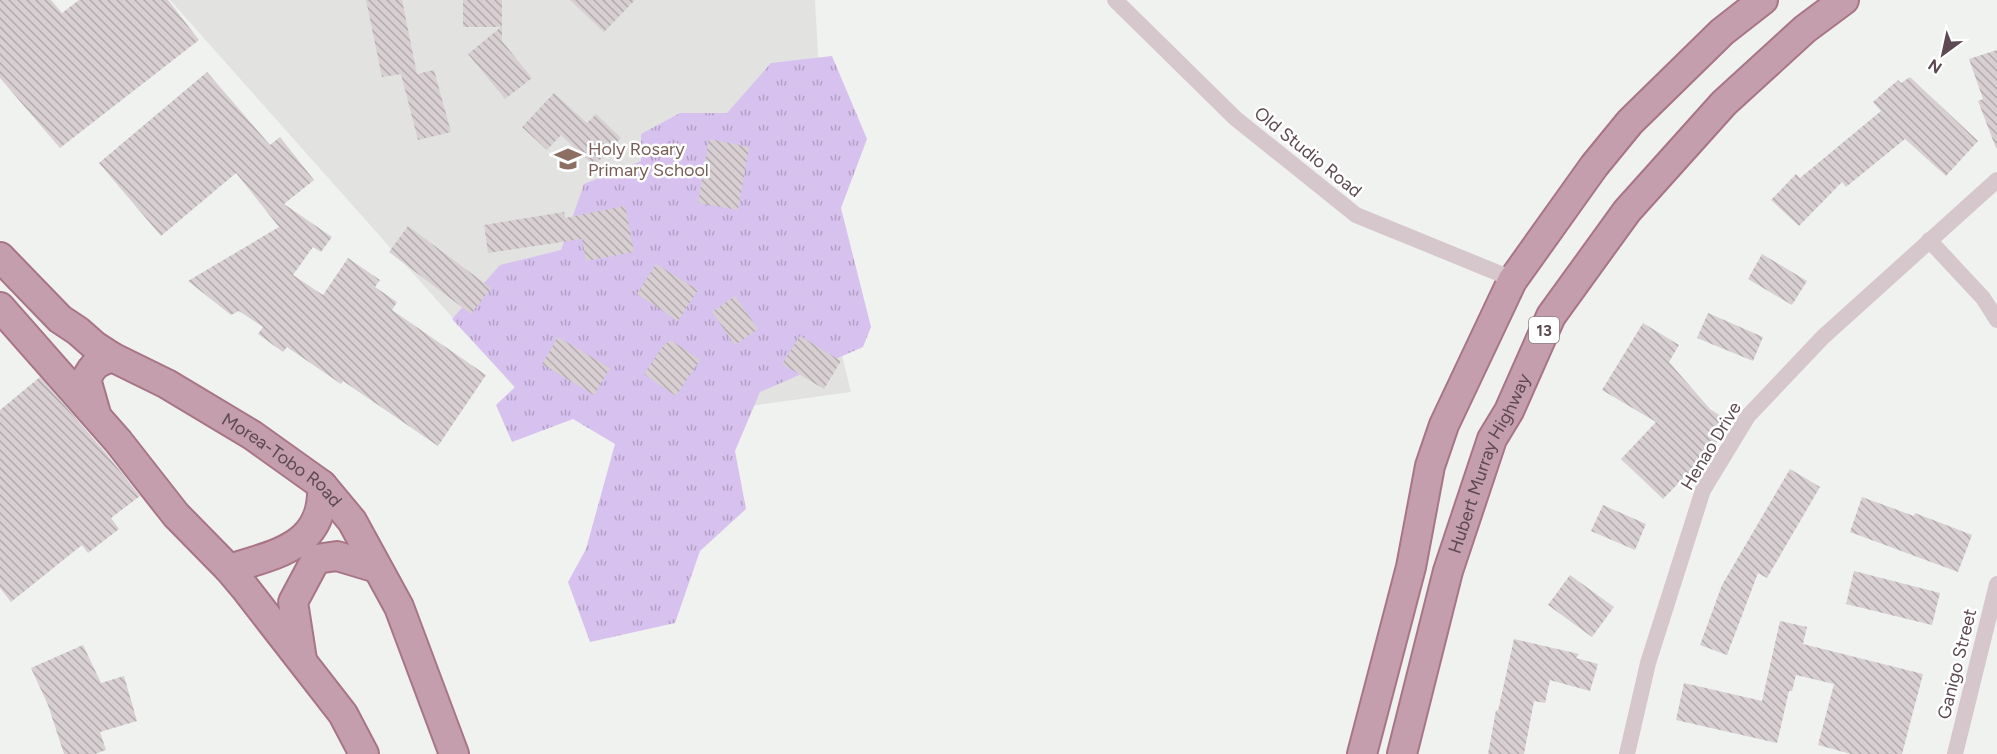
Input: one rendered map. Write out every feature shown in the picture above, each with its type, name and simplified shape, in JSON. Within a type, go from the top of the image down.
[{"type":"highway","points":[[1362,754],[1412,567],[1430,466],[1444,425],[1512,281],[1594,166],[1630,122],[1722,32],[1763,0]]},
{"type":"highway","name":"Hubert Murray Highway","points":[[1402,754],[1448,571],[1488,450],[1519,390],[1551,316],[1627,211],[1724,103],[1805,29],[1844,0]]},
{"type":"highway","name":"Morea-Tobo Road","points":[[0,257],[60,319],[112,357],[205,406],[252,435],[322,484],[352,521],[399,607],[454,754]]},
{"type":"highway","points":[[0,307],[96,416],[176,515],[229,569],[343,714],[364,754]]},
{"type":"highway","points":[[96,416],[86,379],[93,366],[112,357]]},
{"type":"highway","points":[[229,569],[288,550],[303,538],[317,520],[322,499],[322,484]]},
{"type":"highway","points":[[302,662],[294,602],[316,559],[337,556],[377,568]]},
{"type":"street","name":"Old Studio Road","points":[[1115,0],[1235,118],[1356,215],[1503,275],[1512,281]]},
{"type":"street","name":"Henao Drive","points":[[1627,754],[1648,663],[1703,490],[1748,416],[1823,337],[1997,180]]},
{"type":"street","points":[[1929,240],[1983,298],[1997,320]]},
{"type":"street","name":"Ganigo Street","points":[[1955,754],[1997,584]]},
{"type":"shaded area","name":"Holy Rosary Primary School","points":[[170,0],[815,0],[833,319],[851,392],[649,420],[515,388]]},
{"type":"green space","points":[[832,56],[867,139],[841,208],[871,327],[863,347],[760,392],[735,451],[746,509],[700,551],[675,623],[590,642],[568,582],[586,549],[615,444],[573,419],[512,442],[496,405],[515,387],[452,319],[500,265],[561,250],[584,184],[641,161],[641,134],[680,113],[727,113],[771,63]]},
{"type":"building","points":[[0,0],[51,0],[62,13],[79,0],[168,0],[199,40],[60,148],[0,78]]},
{"type":"building","points":[[366,0],[402,0],[417,74],[434,70],[451,132],[418,140],[401,74],[382,77]]},
{"type":"building","points":[[463,0],[502,0],[502,41],[532,78],[505,99],[468,54],[501,27],[463,27]]},
{"type":"building","points":[[570,0],[635,0],[604,32]]},
{"type":"building","points":[[1997,50],[1996,148],[1978,101],[1983,99],[1969,59]]},
{"type":"building","points":[[207,72],[270,145],[280,137],[314,180],[284,204],[332,237],[321,252],[313,247],[293,275],[323,295],[348,258],[380,280],[375,287],[397,302],[392,310],[486,375],[438,446],[343,381],[341,384],[287,347],[283,352],[258,334],[263,327],[239,311],[231,315],[188,281],[279,227],[236,173],[161,236],[99,163]]},
{"type":"building","points":[[1910,77],[1978,141],[1946,176],[1905,139],[1846,187],[1842,182],[1799,226],[1771,200],[1796,174],[1800,178],[1881,111],[1873,102],[1898,80],[1901,83]]},
{"type":"building","points":[[554,93],[587,123],[596,114],[621,138],[594,166],[561,135],[547,150],[522,127]]},
{"type":"building","points":[[709,139],[749,147],[738,210],[698,203]]},
{"type":"building","points":[[625,206],[634,252],[586,261],[582,239],[488,253],[484,225],[564,212],[565,218]]},
{"type":"building","points":[[408,226],[491,288],[471,314],[389,252]]},
{"type":"building","points":[[1762,254],[1807,281],[1792,305],[1748,279]]},
{"type":"building","points":[[656,264],[698,290],[678,321],[637,294]]},
{"type":"building","points":[[735,296],[758,329],[735,345],[712,312]]},
{"type":"building","points":[[1708,313],[1763,337],[1753,361],[1697,338]]},
{"type":"building","points":[[1643,323],[1679,345],[1669,362],[1710,409],[1730,422],[1713,448],[1663,499],[1621,459],[1656,422],[1602,390]]},
{"type":"building","points":[[800,336],[841,361],[824,389],[782,364]]},
{"type":"building","points":[[558,337],[610,368],[594,395],[542,364]]},
{"type":"building","points":[[671,340],[700,360],[676,396],[644,374],[663,346]]},
{"type":"building","points":[[40,377],[140,496],[111,518],[119,529],[88,553],[82,545],[11,602],[0,588],[0,410]]},
{"type":"building","points":[[1790,469],[1820,487],[1767,578],[1758,573],[1727,655],[1700,645],[1722,585]]},
{"type":"building","points":[[1862,497],[1914,516],[1915,513],[1972,535],[1958,572],[1850,532]]},
{"type":"building","points":[[1603,505],[1646,524],[1635,550],[1591,531]]},
{"type":"building","points":[[1854,571],[1940,593],[1932,625],[1846,604]]},
{"type":"building","points":[[1570,575],[1614,607],[1592,637],[1548,605]]},
{"type":"building","points":[[1780,621],[1807,627],[1803,644],[1923,674],[1902,754],[1851,754],[1818,745],[1834,684],[1796,675],[1792,691],[1789,691],[1777,743],[1676,720],[1684,683],[1762,701]]},
{"type":"building","points":[[1514,639],[1579,654],[1576,658],[1598,664],[1590,691],[1550,680],[1545,703],[1534,701],[1524,754],[1488,754],[1496,710],[1498,711]]},
{"type":"building","points":[[83,645],[101,683],[124,676],[137,721],[100,732],[106,750],[95,754],[64,754],[48,705],[31,668]]},
{"type":"place","name":"Holy Rosary Primary School","points":[[568,159]]}]
